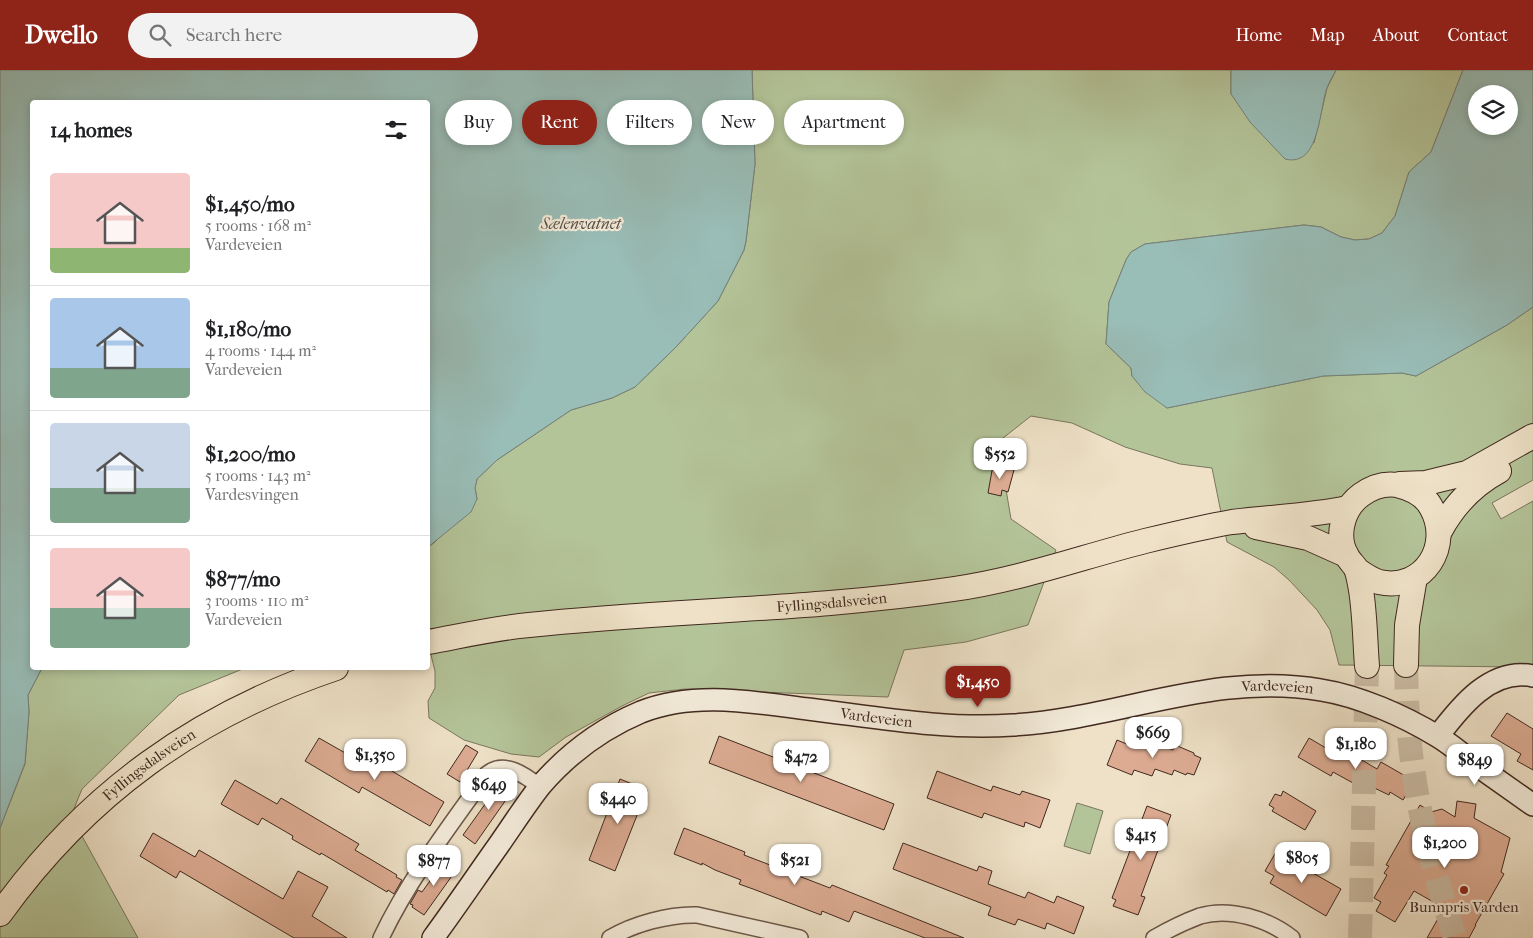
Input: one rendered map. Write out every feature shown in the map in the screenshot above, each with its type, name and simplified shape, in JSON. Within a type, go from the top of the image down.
[{"type":"main road","points":[[1367,666],[1361,590],[1342,543],[1341,531],[1348,508],[1367,490],[1392,484],[1426,483],[1467,472],[1533,436]]},
{"type":"main road","points":[[1351,562],[1366,576],[1384,582],[1403,581],[1415,577],[1432,561],[1437,551],[1440,532],[1449,515],[1473,488],[1533,451]]},
{"type":"main road","points":[[1392,484],[1406,487],[1419,494],[1430,504],[1437,517],[1440,532]]},
{"type":"main road","name":"Fyllingsdalsveien","points":[[430,642],[527,625],[712,611],[795,607],[956,589],[1040,571],[1145,542],[1229,523],[1280,516],[1321,514],[1348,508]]},
{"type":"main road","name":"Fyllingsdalsveien","points":[[1229,523],[1274,530],[1308,538],[1351,562]]},
{"type":"main road","points":[[1406,665],[1407,625],[1415,577]]},
{"type":"main road","name":"Fyllingsdalsveien","points":[[0,914],[41,861],[68,833],[108,795],[161,753],[196,730],[303,679],[330,670]]},
{"type":"main road","points":[[1438,736],[1467,700],[1482,689],[1511,677],[1533,676]]},
{"type":"main road","name":"Vardeveien","points":[[433,938],[540,787],[564,761],[585,743],[616,724],[640,713],[660,706],[710,699],[905,721],[995,726],[1060,720],[1209,690],[1275,685],[1322,690],[1345,695],[1384,710],[1438,736],[1533,805]]},
{"type":"street","points":[[381,938],[392,914],[425,862],[487,774],[495,768],[503,768],[525,775],[540,787]]},
{"type":"street","points":[[1154,938],[1202,916],[1223,914],[1251,916],[1263,920],[1292,938]]},
{"type":"street","points":[[610,938],[630,928],[680,915],[698,915],[800,938]]},
{"type":"green space","points":[[752,70],[1231,70],[1231,94],[1314,143],[1327,88],[1336,70],[1463,70],[1431,152],[1409,172],[1395,216],[1382,233],[1369,239],[1355,240],[1341,237],[1321,227],[1304,225],[1145,244],[1131,252],[1126,260],[1109,302],[1106,344],[1131,368],[1132,376],[1167,408],[1323,376],[1402,373],[1416,376],[1507,325],[1533,307],[1533,480],[1492,503],[1501,519],[1533,501],[1533,669],[1522,667],[1339,665],[1330,630],[1317,610],[1274,567],[1227,542],[1212,468],[1180,464],[1125,447],[1072,423],[1031,416],[998,442],[1011,519],[1056,550],[1028,625],[966,642],[904,650],[888,697],[685,689],[649,693],[566,737],[539,757],[511,754],[464,740],[429,718],[428,701],[435,688],[435,671],[430,651],[430,546],[477,499],[475,488],[477,479],[497,460],[571,410],[612,398],[635,387],[676,347],[718,301],[744,250],[755,164],[754,145],[774,145],[774,100],[753,100]]},
{"type":"green space","points":[[41,670],[240,670],[179,695],[82,789],[71,816],[138,938],[0,938],[0,828],[25,764],[29,712],[28,695]]},
{"type":"green space","points":[[1077,803],[1103,811],[1090,854],[1064,846]]},
{"type":"water","name":"Sælenvatnet","points":[[0,70],[752,70],[753,100],[702,100],[702,145],[754,145],[755,164],[744,250],[718,301],[676,347],[635,387],[612,398],[571,410],[497,460],[477,479],[475,488],[477,499],[471,512],[430,545],[430,100],[30,100],[30,670],[41,670],[28,695],[29,712],[25,763],[0,828]]},
{"type":"water","points":[[1231,70],[1336,70],[1324,97],[1312,146],[1305,155],[1297,159],[1285,159],[1250,122],[1231,94]]},
{"type":"water","points":[[1463,70],[1533,70],[1533,307],[1507,325],[1416,376],[1402,373],[1323,376],[1167,408],[1145,392],[1132,376],[1131,368],[1106,344],[1109,302],[1126,260],[1131,252],[1145,244],[1304,225],[1321,227],[1341,237],[1355,240],[1369,239],[1382,233],[1395,216],[1409,172],[1431,152]]},
{"type":"building","points":[[993,465],[1014,470],[1008,492],[1002,490],[1001,496],[988,493]]},
{"type":"building","points":[[1507,713],[1533,729],[1533,770],[1517,761],[1521,754],[1491,736]]},
{"type":"building","points":[[719,736],[894,804],[884,830],[709,763]]},
{"type":"building","points":[[319,738],[361,762],[365,755],[444,802],[430,826],[362,787],[359,793],[305,761]]},
{"type":"building","points":[[1309,738],[1341,757],[1345,750],[1377,769],[1381,762],[1414,781],[1403,800],[1390,792],[1389,795],[1368,785],[1367,788],[1354,780],[1353,783],[1333,772],[1331,776],[1298,757]]},
{"type":"building","points":[[1117,740],[1134,747],[1136,742],[1153,748],[1155,743],[1173,750],[1175,745],[1201,758],[1194,775],[1187,773],[1186,775],[1174,770],[1172,775],[1155,769],[1152,776],[1134,770],[1132,775],[1107,765]]},
{"type":"building","points":[[466,745],[478,752],[460,782],[447,774]]},
{"type":"building","points":[[937,771],[991,791],[993,786],[1020,795],[1022,791],[1050,800],[1040,828],[1025,822],[1024,827],[984,813],[982,818],[927,798]]},
{"type":"building","points":[[503,779],[515,787],[475,844],[463,835]]},
{"type":"building","points":[[620,779],[647,790],[615,871],[589,860]]},
{"type":"building","points":[[235,780],[277,804],[281,798],[359,844],[355,850],[397,875],[396,877],[402,880],[394,894],[388,890],[387,892],[321,853],[320,855],[292,839],[293,836],[262,818],[258,825],[221,804]]},
{"type":"building","points":[[1283,791],[1316,811],[1305,830],[1272,811],[1274,808],[1269,805],[1275,794],[1281,796]]},
{"type":"building","points":[[1457,801],[1476,804],[1474,818],[1510,838],[1501,872],[1504,874],[1469,938],[1427,938],[1444,908],[1414,891],[1395,922],[1376,911],[1381,902],[1374,898],[1387,875],[1384,873],[1389,866],[1386,865],[1420,805],[1431,812],[1442,809],[1455,817]]},
{"type":"building","points":[[1147,806],[1171,815],[1141,896],[1145,897],[1138,915],[1113,906],[1116,900],[1112,898]]},
{"type":"building","points":[[684,828],[745,852],[744,855],[830,888],[832,885],[964,938],[925,938],[854,911],[849,922],[822,911],[821,915],[739,884],[741,880],[702,863],[702,865],[674,854]]},
{"type":"building","points":[[153,833],[195,857],[199,850],[283,899],[298,871],[328,887],[312,916],[347,938],[294,938],[180,871],[176,878],[140,856]]},
{"type":"building","points":[[903,843],[977,871],[979,866],[992,871],[988,884],[1025,898],[1028,892],[1054,903],[1057,896],[1084,907],[1074,934],[1047,923],[1045,929],[1018,919],[1015,925],[988,915],[991,907],[893,869]]},
{"type":"building","points":[[1276,852],[1341,889],[1326,916],[1270,883],[1274,876],[1265,871]]},
{"type":"building","points":[[447,857],[459,866],[424,915],[410,904],[418,890],[422,892]]},
{"type":"tunnel","points":[[1406,665],[1409,734],[1417,796],[1431,857],[1455,938]]},
{"type":"tunnel","points":[[1360,938],[1367,666]]},
{"type":"place","name":"Bunnpris Varden","points":[[1464,890]]}]
